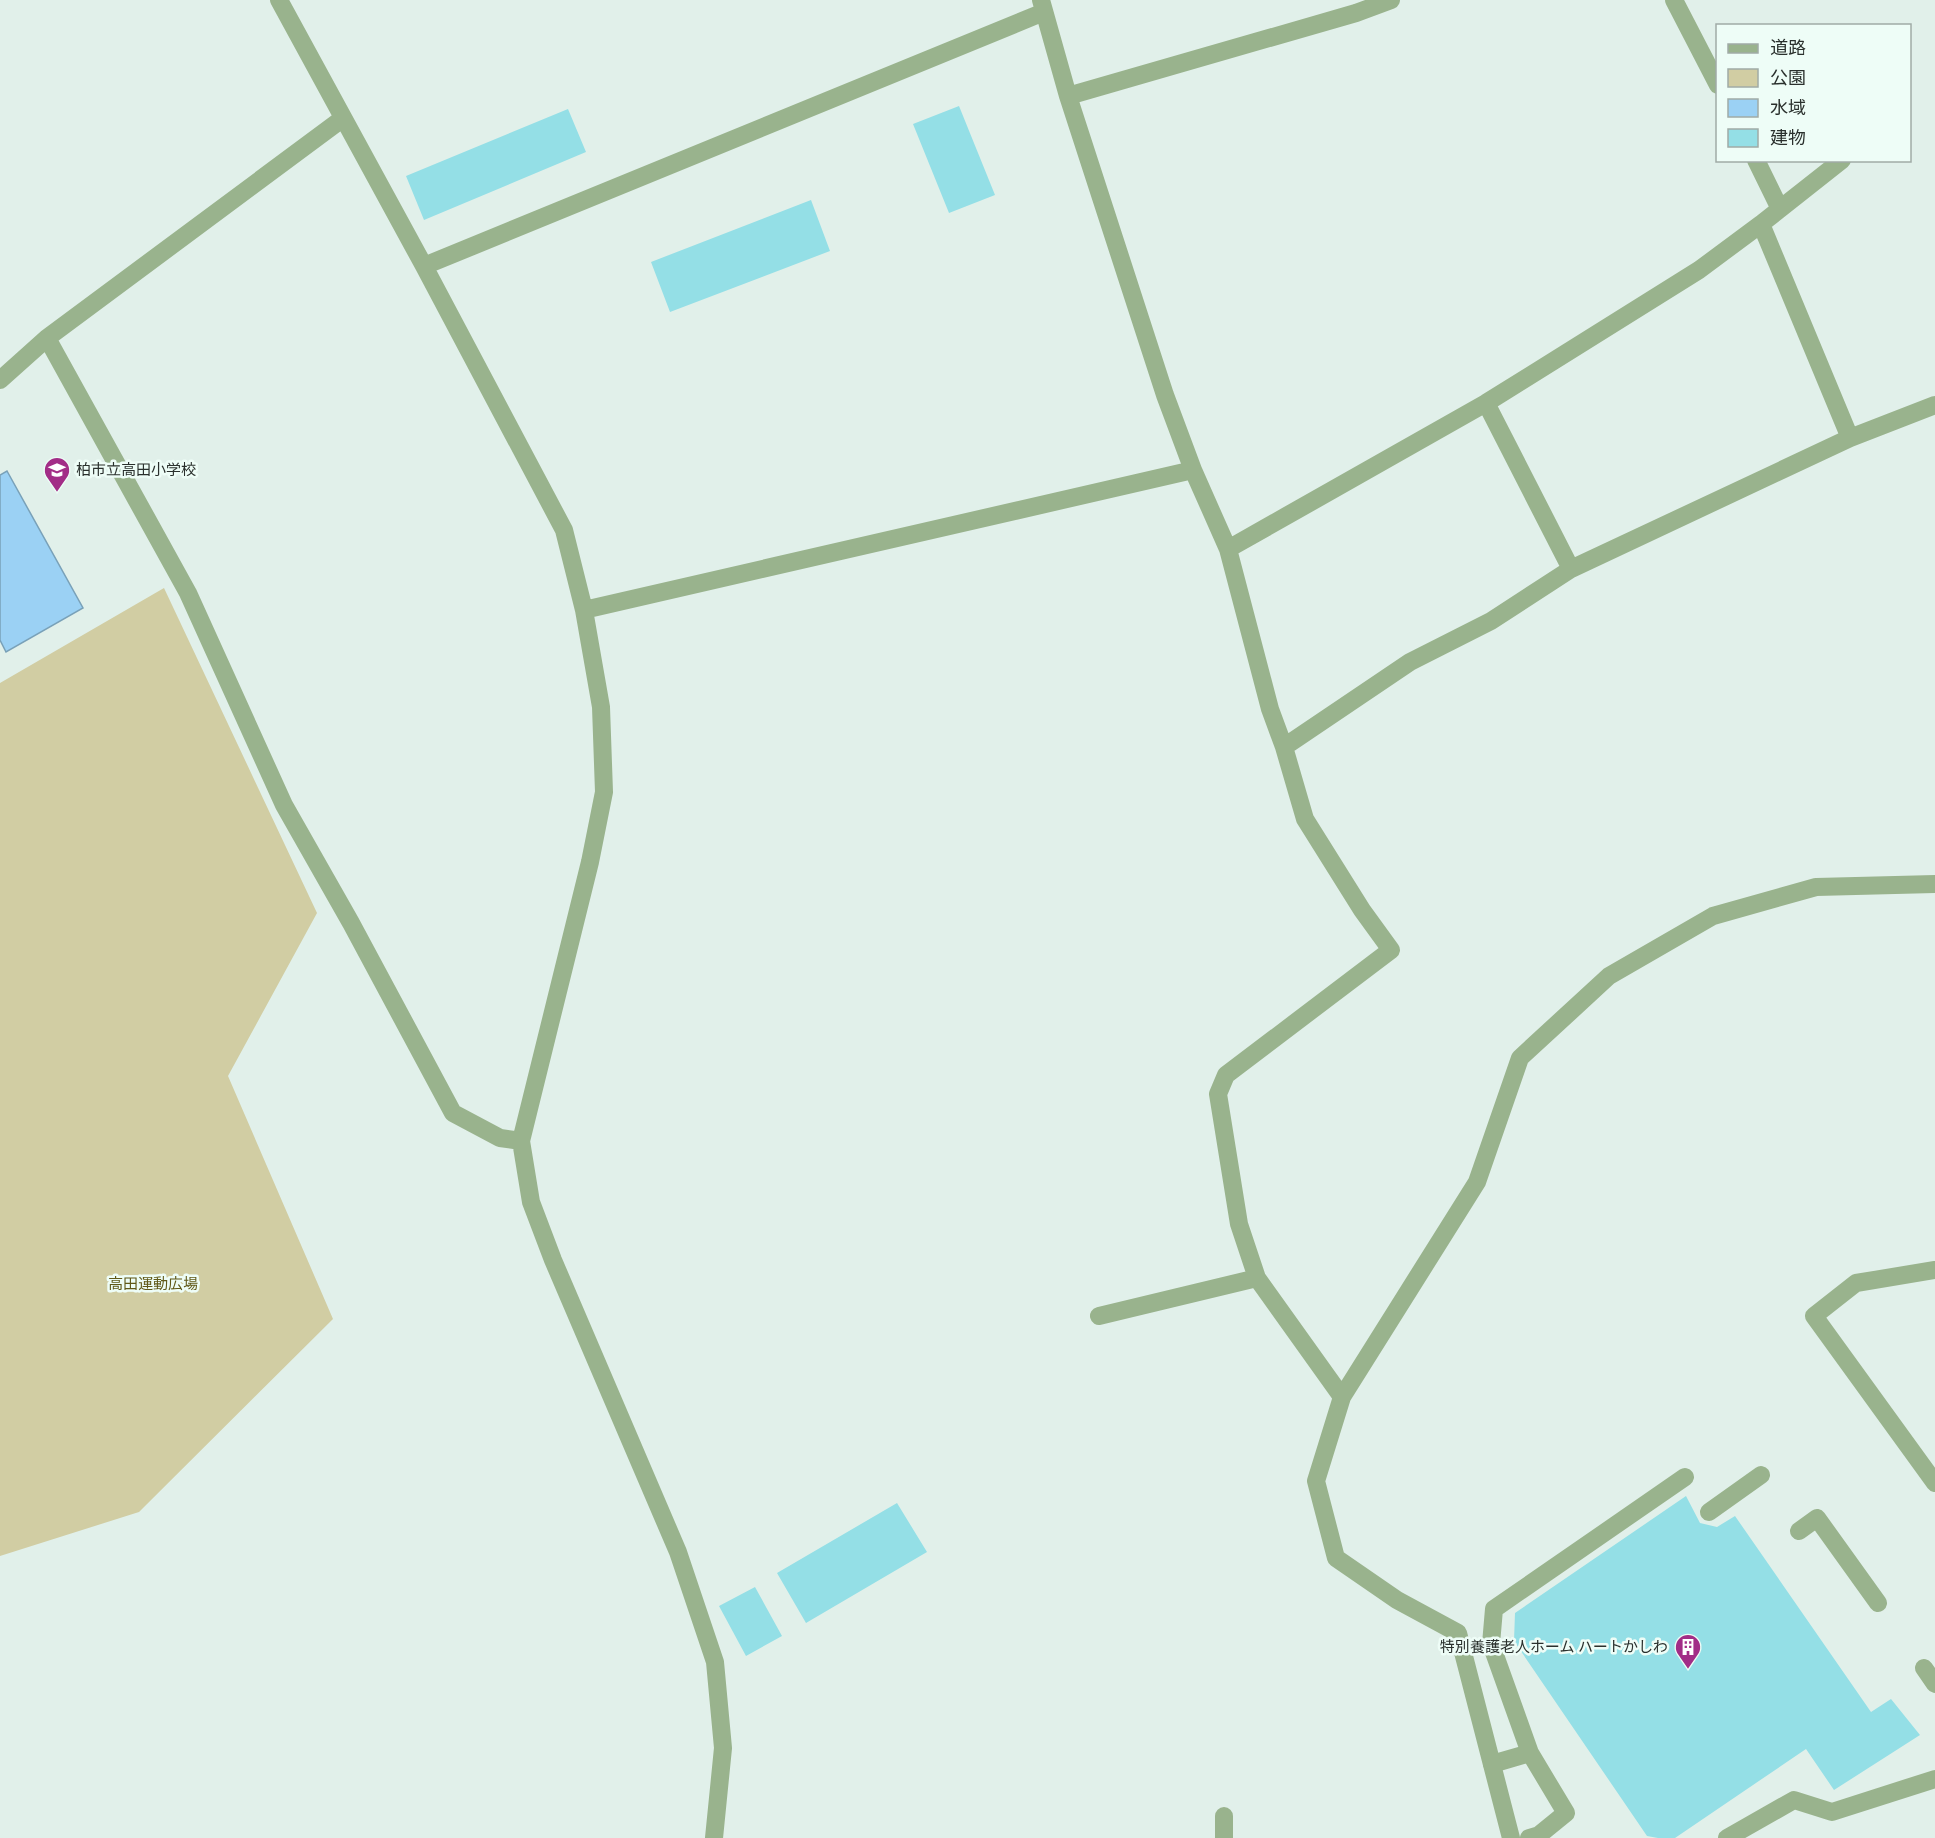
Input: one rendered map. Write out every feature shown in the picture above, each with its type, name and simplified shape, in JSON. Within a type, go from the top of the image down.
[{"type":"street","points":[[279,0],[564,530],[584,610],[602,707],[604,792],[590,862],[521,1141],[531,1202],[558,1271],[678,1552],[715,1662],[723,1748],[714,1838]]},
{"type":"street","points":[[1068,96],[1356,13],[1391,0]]},
{"type":"street","points":[[1674,0],[1716,81]]},
{"type":"street","points":[[424,266],[1042,6],[1068,96],[1165,395],[1193,470],[1228,549],[1270,709],[1284,747],[1305,819],[1362,910],[1391,950],[1226,1075],[1218,1094],[1239,1224],[1257,1278],[1342,1397]]},
{"type":"street","points":[[0,380],[47,338],[342,119]]},
{"type":"street","points":[[1757,162],[1780,209]]},
{"type":"street","points":[[1228,549],[1486,403],[1699,270],[1839,162]]},
{"type":"street","points":[[1761,224],[1850,438]]},
{"type":"street","points":[[47,338],[188,593],[284,806],[351,923],[453,1113],[500,1138],[521,1141]]},
{"type":"street","points":[[1486,403],[1571,569]]},
{"type":"street","points":[[1284,747],[1410,662],[1491,621],[1571,569],[1850,438],[1935,405]]},
{"type":"street","points":[[584,610],[1193,470]]},
{"type":"street","points":[[1511,1838],[1458,1633],[1397,1600],[1336,1558],[1316,1481],[1342,1397],[1477,1182],[1520,1058],[1610,976],[1713,916],[1816,887],[1935,884]]},
{"type":"street","points":[[1935,1270],[1856,1283],[1815,1316],[1935,1483]]},
{"type":"street","points":[[1099,1316],[1257,1278]]},
{"type":"street","points":[[1709,1512],[1761,1475]]},
{"type":"street","points":[[1529,1838],[1539,1835],[1566,1814],[1530,1753],[1491,1644],[1494,1609],[1685,1477]]},
{"type":"street","points":[[1799,1531],[1818,1518],[1878,1603]]},
{"type":"street","points":[[1924,1668],[1935,1684]]},
{"type":"street","points":[[1492,1764],[1530,1753]]},
{"type":"street","points":[[1727,1838],[1794,1800],[1832,1812],[1935,1779]]},
{"type":"street","points":[[1224,1816],[1224,1838]]},
{"type":"green space","name":"高田運動広場","points":[[164,588],[317,913],[228,1076],[333,1319],[139,1512],[0,1556],[0,683]]},
{"type":"water","points":[[7,471],[83,608],[6,652],[0,640],[0,475]]},
{"type":"building","points":[[959,106],[995,195],[949,213],[913,124]]},
{"type":"building","points":[[568,109],[586,152],[424,220],[406,176]]},
{"type":"building","points":[[811,200],[830,251],[670,312],[651,262]]},
{"type":"building","name":"特別養護老人ホーム ハートかしわ","points":[[1686,1496],[1700,1523],[1717,1527],[1735,1516],[1871,1712],[1891,1699],[1920,1735],[1834,1790],[1806,1749],[1675,1838],[1658,1838],[1647,1836],[1514,1641],[1515,1613]]},
{"type":"building","points":[[897,1503],[927,1552],[806,1623],[777,1573]]},
{"type":"building","points":[[755,1587],[782,1636],[746,1656],[719,1606]]},
{"type":"place","name":"柏市立高田小学校","points":[[57,493]]},
{"type":"place","name":"特別養護老人ホーム ハートかしわ","points":[[1688,1670]]}]
